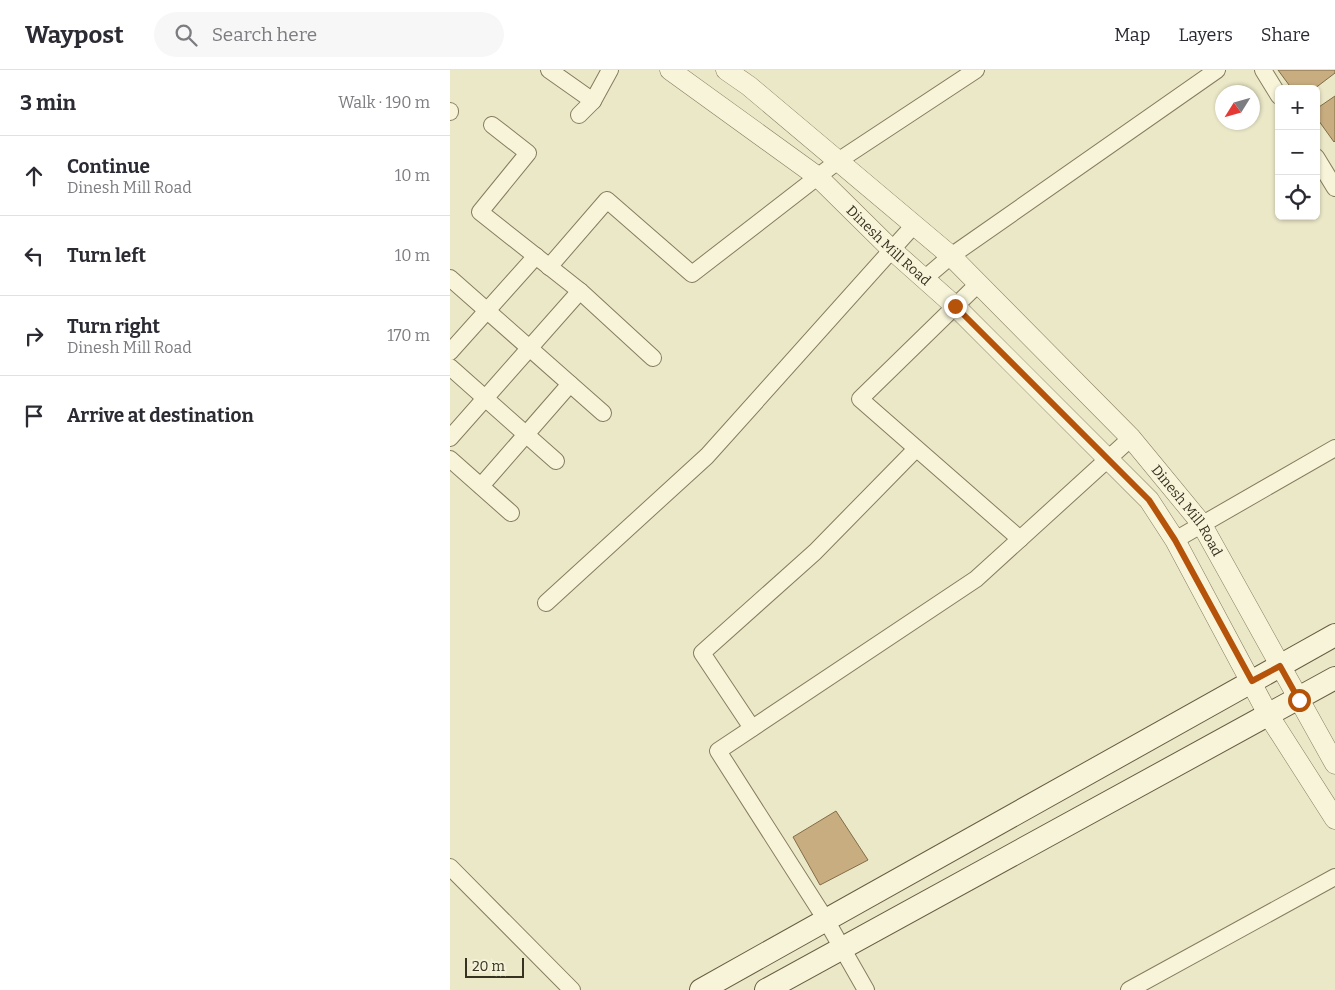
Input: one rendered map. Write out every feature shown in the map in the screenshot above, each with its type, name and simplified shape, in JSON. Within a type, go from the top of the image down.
[{"type":"main road","points":[[701,990],[1335,635]]},
{"type":"main road","points":[[766,990],[1299,700],[1335,678]]},
{"type":"street","points":[[549,70],[593,101]]},
{"type":"street","points":[[579,115],[593,101],[610,70]]},
{"type":"street","name":"Dinesh Mill Road","points":[[670,70],[818,177],[892,250],[955,306],[1149,500],[1175,540],[1269,716],[1335,819]]},
{"type":"street","points":[[549,267],[607,200],[692,274],[838,161],[976,70]]},
{"type":"street","points":[[924,279],[951,256],[1216,70]]},
{"type":"street","points":[[1263,70],[1275,90]]},
{"type":"street","name":"Dinesh Mill Road","points":[[734,72],[951,256],[1131,438],[1201,523],[1335,764]]},
{"type":"street","points":[[492,125],[528,153],[480,212],[580,291],[653,358]]},
{"type":"street","points":[[1325,163],[1335,188]]},
{"type":"street","points":[[546,603],[707,456],[914,225]]},
{"type":"street","points":[[450,352],[536,256]]},
{"type":"street","points":[[450,278],[603,413]]},
{"type":"street","points":[[978,284],[860,399],[1020,539]]},
{"type":"street","points":[[450,438],[580,291]]},
{"type":"street","points":[[450,367],[556,461]]},
{"type":"street","points":[[481,486],[525,433],[570,384]]},
{"type":"street","points":[[866,990],[826,920],[718,751],[976,579],[1131,438]]},
{"type":"street","points":[[1175,540],[1201,523],[1335,448]]},
{"type":"street","points":[[752,728],[702,653],[815,552],[916,449]]},
{"type":"street","points":[[450,459],[511,513]]},
{"type":"street","points":[[450,867],[572,990]]},
{"type":"street","points":[[1129,990],[1335,877]]},
{"type":"building","points":[[1278,70],[1335,70],[1335,73],[1319,85],[1289,85]]},
{"type":"building","points":[[1335,96],[1334,142],[1320,123],[1320,106]]},
{"type":"building","points":[[836,811],[868,860],[820,885],[793,837]]},
{"type":"route","points":[[955,306],[1149,500],[1175,540],[1252,681],[1280,666],[1299,700]]}]
